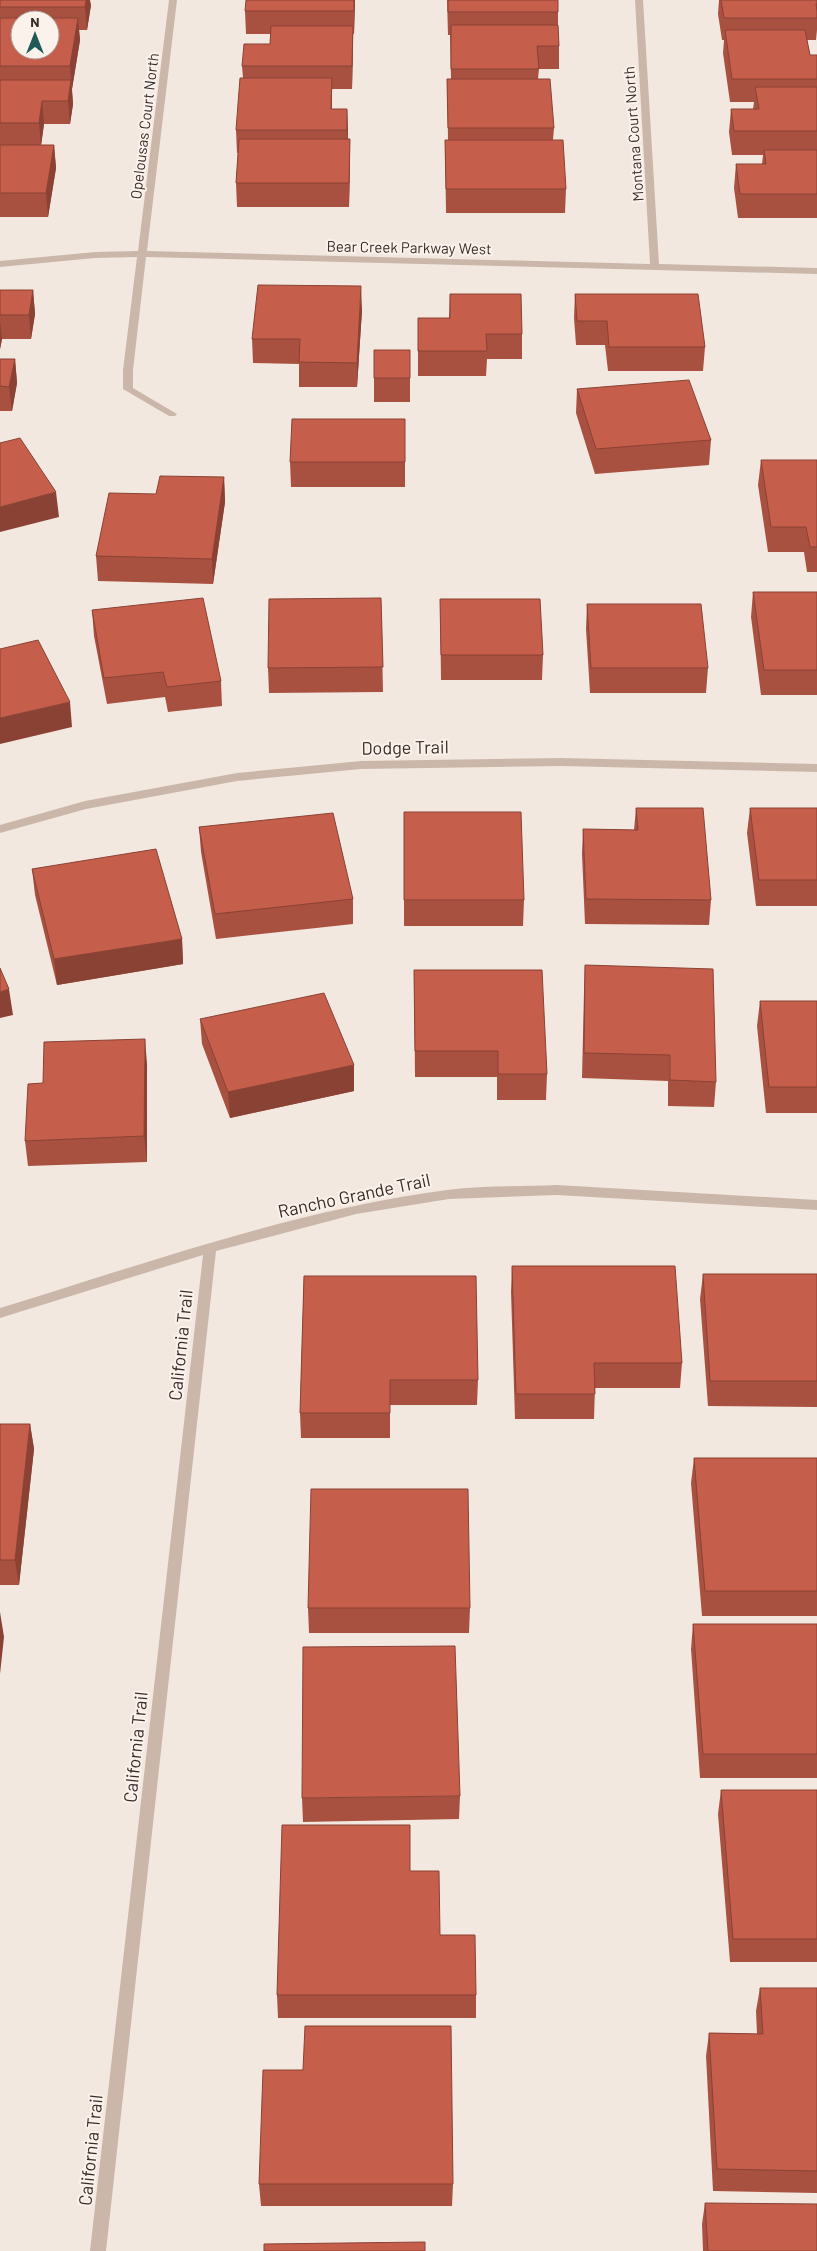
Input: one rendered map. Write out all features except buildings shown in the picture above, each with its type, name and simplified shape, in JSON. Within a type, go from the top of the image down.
[{"type":"street","name":"Opelousas Court North","points":[[172,414],[128,389],[128,370],[173,0]]},
{"type":"street","name":"Montana Court North","points":[[638,0],[655,267]]},
{"type":"street","name":"Bear Creek Parkway West","points":[[0,264],[95,255],[142,254],[817,270]]},
{"type":"street","name":"Dodge Trail","points":[[0,829],[85,805],[237,777],[361,765],[561,762],[817,768]]},
{"type":"street","name":"Rancho Grande Trail","points":[[0,1313],[210,1248],[356,1209],[449,1194],[557,1190],[817,1205]]},
{"type":"street","name":"California Trail","points":[[98,2251],[210,1248]]}]
